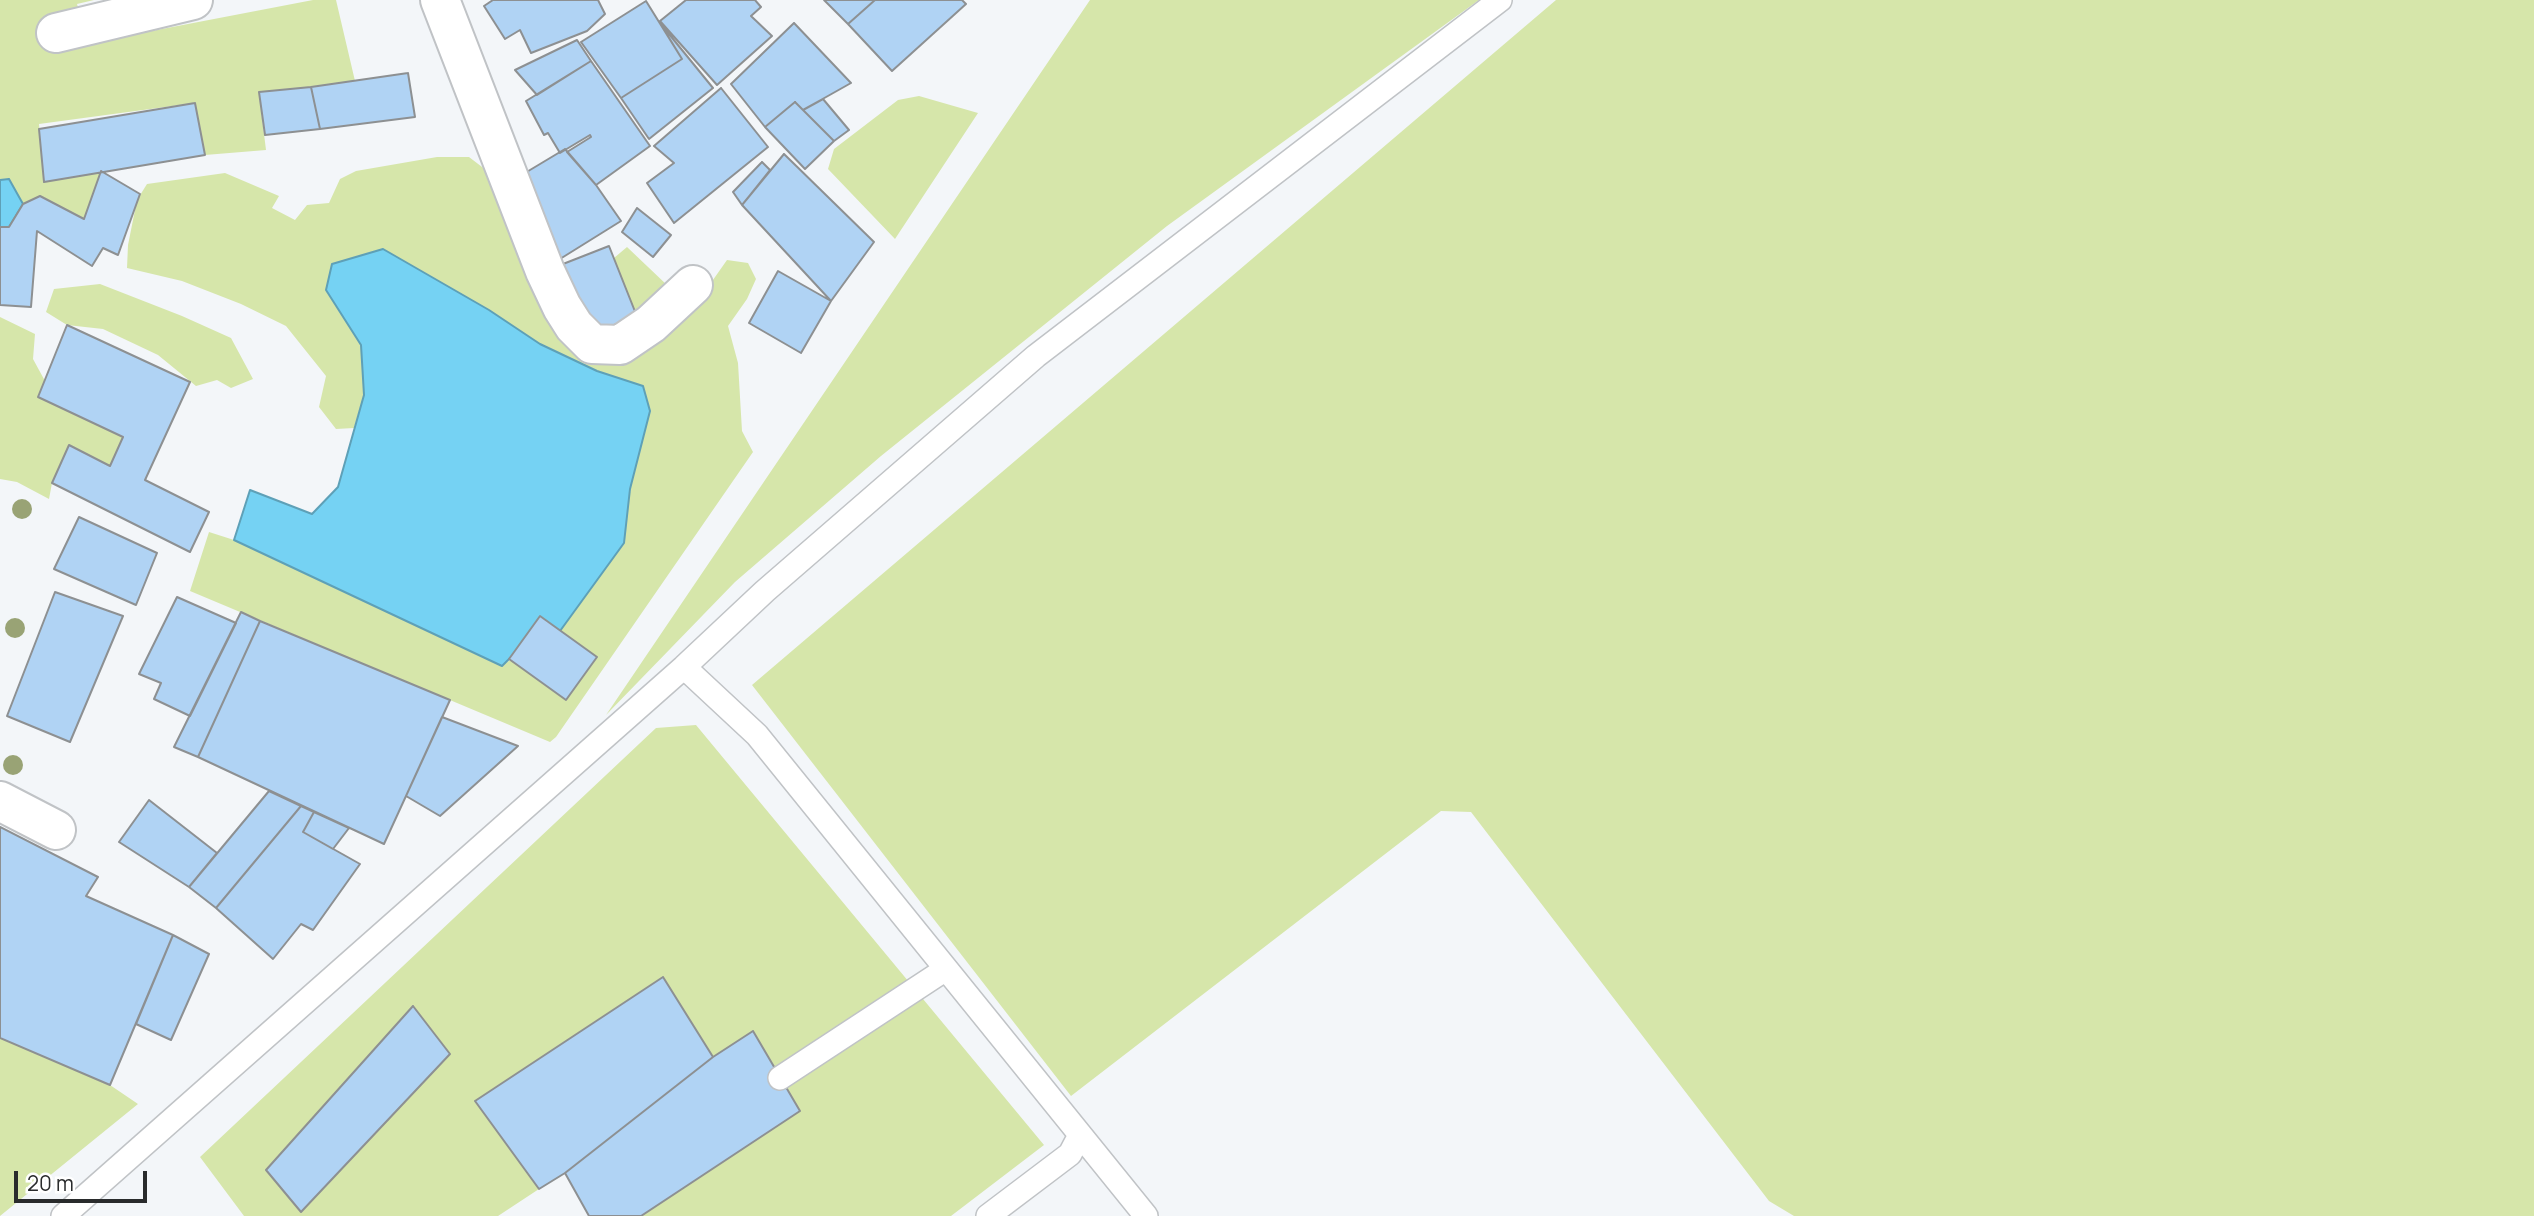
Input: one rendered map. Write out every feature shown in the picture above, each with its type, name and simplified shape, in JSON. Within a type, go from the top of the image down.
[{"type":"street","points":[[56,33],[193,0]]},
{"type":"street","points":[[440,0],[545,271],[574,326],[592,344],[620,345],[651,324],[692,285]]},
{"type":"street","points":[[0,802],[56,830]]},
{"type":"lane","points":[[63,1216],[684,667],[765,592],[1036,356],[1500,0]]},
{"type":"lane","points":[[684,667],[757,735],[1146,1216]]},
{"type":"lane","points":[[780,1078],[946,968]]},
{"type":"lane","points":[[988,1216],[1070,1154],[1080,1135]]},
{"type":"green space","points":[[0,0],[94,0],[77,4],[89,43],[313,0],[336,0],[355,81],[259,94],[266,150],[205,155],[195,103],[39,124],[44,182],[101,171],[84,219],[41,196],[23,204],[9,179],[0,180]]},
{"type":"green space","points":[[1090,0],[1479,0],[1167,226],[881,456],[735,582],[606,715]]},
{"type":"green space","points":[[1556,0],[2534,0],[2534,1216],[1794,1216],[1769,1201],[1471,812],[1441,811],[1071,1096],[752,685]]},
{"type":"green space","points":[[919,96],[978,113],[895,239],[828,169],[834,149],[898,100]]},
{"type":"green space","points":[[437,157],[469,157],[486,170],[591,355],[708,287],[727,260],[748,263],[756,279],[747,299],[728,326],[738,363],[742,431],[753,452],[550,742],[190,591],[209,532],[234,540],[502,665],[560,631],[624,542],[643,386],[597,371],[540,344],[489,310],[383,249],[326,290],[361,345],[364,395],[354,428],[336,429],[319,407],[326,376],[286,326],[241,304],[182,281],[127,268],[128,245],[137,200],[147,184],[225,173],[279,196],[272,208],[295,220],[307,205],[329,203],[340,179],[356,171]]},
{"type":"green space","points":[[627,247],[668,286],[636,314],[614,258]]},
{"type":"green space","points":[[100,284],[231,338],[253,379],[231,388],[217,380],[196,386],[158,355],[103,329],[67,325],[46,312],[54,289]]},
{"type":"green space","points":[[0,317],[35,334],[33,359],[45,381],[38,397],[123,437],[110,466],[69,445],[52,483],[49,499],[17,482],[0,479]]},
{"type":"green space","points":[[696,725],[1044,1145],[951,1216],[641,1216],[800,1111],[753,1032],[713,1057],[663,978],[476,1101],[539,1189],[498,1216],[244,1216],[200,1157],[656,728]]},
{"type":"green space","points":[[0,1038],[110,1085],[138,1104],[0,1216]]},
{"type":"water","points":[[9,179],[23,204],[9,227],[0,227],[0,180]]},
{"type":"water","points":[[383,249],[489,310],[540,344],[597,371],[643,386],[650,411],[630,489],[624,543],[560,631],[509,659],[502,666],[234,540],[250,490],[312,514],[338,487],[364,395],[361,345],[326,290],[332,264]]},
{"type":"building","points":[[493,0],[598,0],[605,14],[587,31],[531,53],[520,30],[505,39],[484,6]]},
{"type":"building","points":[[686,0],[755,0],[761,7],[751,16],[772,36],[717,85],[660,21]]},
{"type":"building","points":[[824,0],[875,0],[848,24]]},
{"type":"building","points":[[875,0],[962,0],[966,4],[892,71],[848,24]]},
{"type":"building","points":[[646,1],[682,59],[621,98],[581,42]]},
{"type":"building","points":[[660,23],[713,88],[649,139],[621,98],[682,59]]},
{"type":"building","points":[[794,23],[851,83],[803,110],[795,102],[765,127],[731,84]]},
{"type":"building","points":[[577,40],[591,61],[537,95],[515,70]]},
{"type":"building","points":[[591,61],[650,146],[596,185],[567,152],[591,137],[590,135],[560,153],[548,133],[544,135],[526,101]]},
{"type":"building","points":[[408,73],[415,117],[320,129],[311,87]]},
{"type":"building","points":[[311,87],[320,129],[265,135],[259,92]]},
{"type":"building","points":[[721,88],[768,147],[674,223],[647,183],[674,163],[654,146]]},
{"type":"building","points":[[823,99],[849,130],[834,141],[803,110]]},
{"type":"building","points":[[795,102],[834,141],[805,169],[765,127]]},
{"type":"building","points":[[195,103],[205,155],[44,182],[39,129]]},
{"type":"building","points":[[565,149],[596,185],[621,221],[560,259],[520,176]]},
{"type":"building","points":[[784,154],[874,242],[831,301],[742,205]]},
{"type":"building","points":[[762,162],[770,170],[742,205],[733,192]]},
{"type":"building","points":[[101,171],[140,194],[118,255],[103,248],[92,266],[37,231],[31,307],[0,305],[0,227],[9,227],[23,204],[40,196],[84,219]]},
{"type":"building","points":[[637,208],[671,235],[653,257],[622,232]]},
{"type":"building","points":[[609,246],[636,314],[634,322],[597,331],[586,324],[563,264]]},
{"type":"building","points":[[778,271],[831,301],[801,353],[749,323]]},
{"type":"building","points":[[67,325],[190,382],[145,480],[209,512],[190,552],[52,483],[69,445],[110,466],[123,437],[38,397]]},
{"type":"building","points":[[79,517],[157,553],[136,605],[54,569]]},
{"type":"building","points":[[55,592],[123,616],[70,742],[7,716]]},
{"type":"building","points":[[177,597],[236,623],[190,716],[154,699],[161,683],[139,674]]},
{"type":"building","points":[[241,612],[260,621],[198,757],[174,747]]},
{"type":"building","points":[[540,616],[597,657],[566,700],[509,659]]},
{"type":"building","points":[[260,621],[450,700],[384,844],[198,757]]},
{"type":"building","points":[[442,717],[518,746],[440,816],[406,796]]},
{"type":"building","points":[[269,791],[301,806],[216,908],[189,887]]},
{"type":"building","points":[[149,800],[217,853],[189,887],[119,842]]},
{"type":"building","points":[[301,806],[314,812],[303,832],[360,864],[313,930],[301,924],[273,959],[216,908]]},
{"type":"building","points":[[314,812],[349,828],[333,849],[303,832]]},
{"type":"building","points":[[0,827],[98,877],[86,896],[173,935],[110,1085],[0,1038]]},
{"type":"building","points":[[173,935],[209,954],[171,1040],[136,1024]]},
{"type":"building","points":[[663,977],[713,1057],[565,1173],[539,1189],[475,1101]]},
{"type":"building","points":[[413,1006],[450,1054],[301,1212],[266,1170]]},
{"type":"building","points":[[753,1031],[800,1111],[641,1216],[589,1216],[565,1173],[713,1057]]}]
